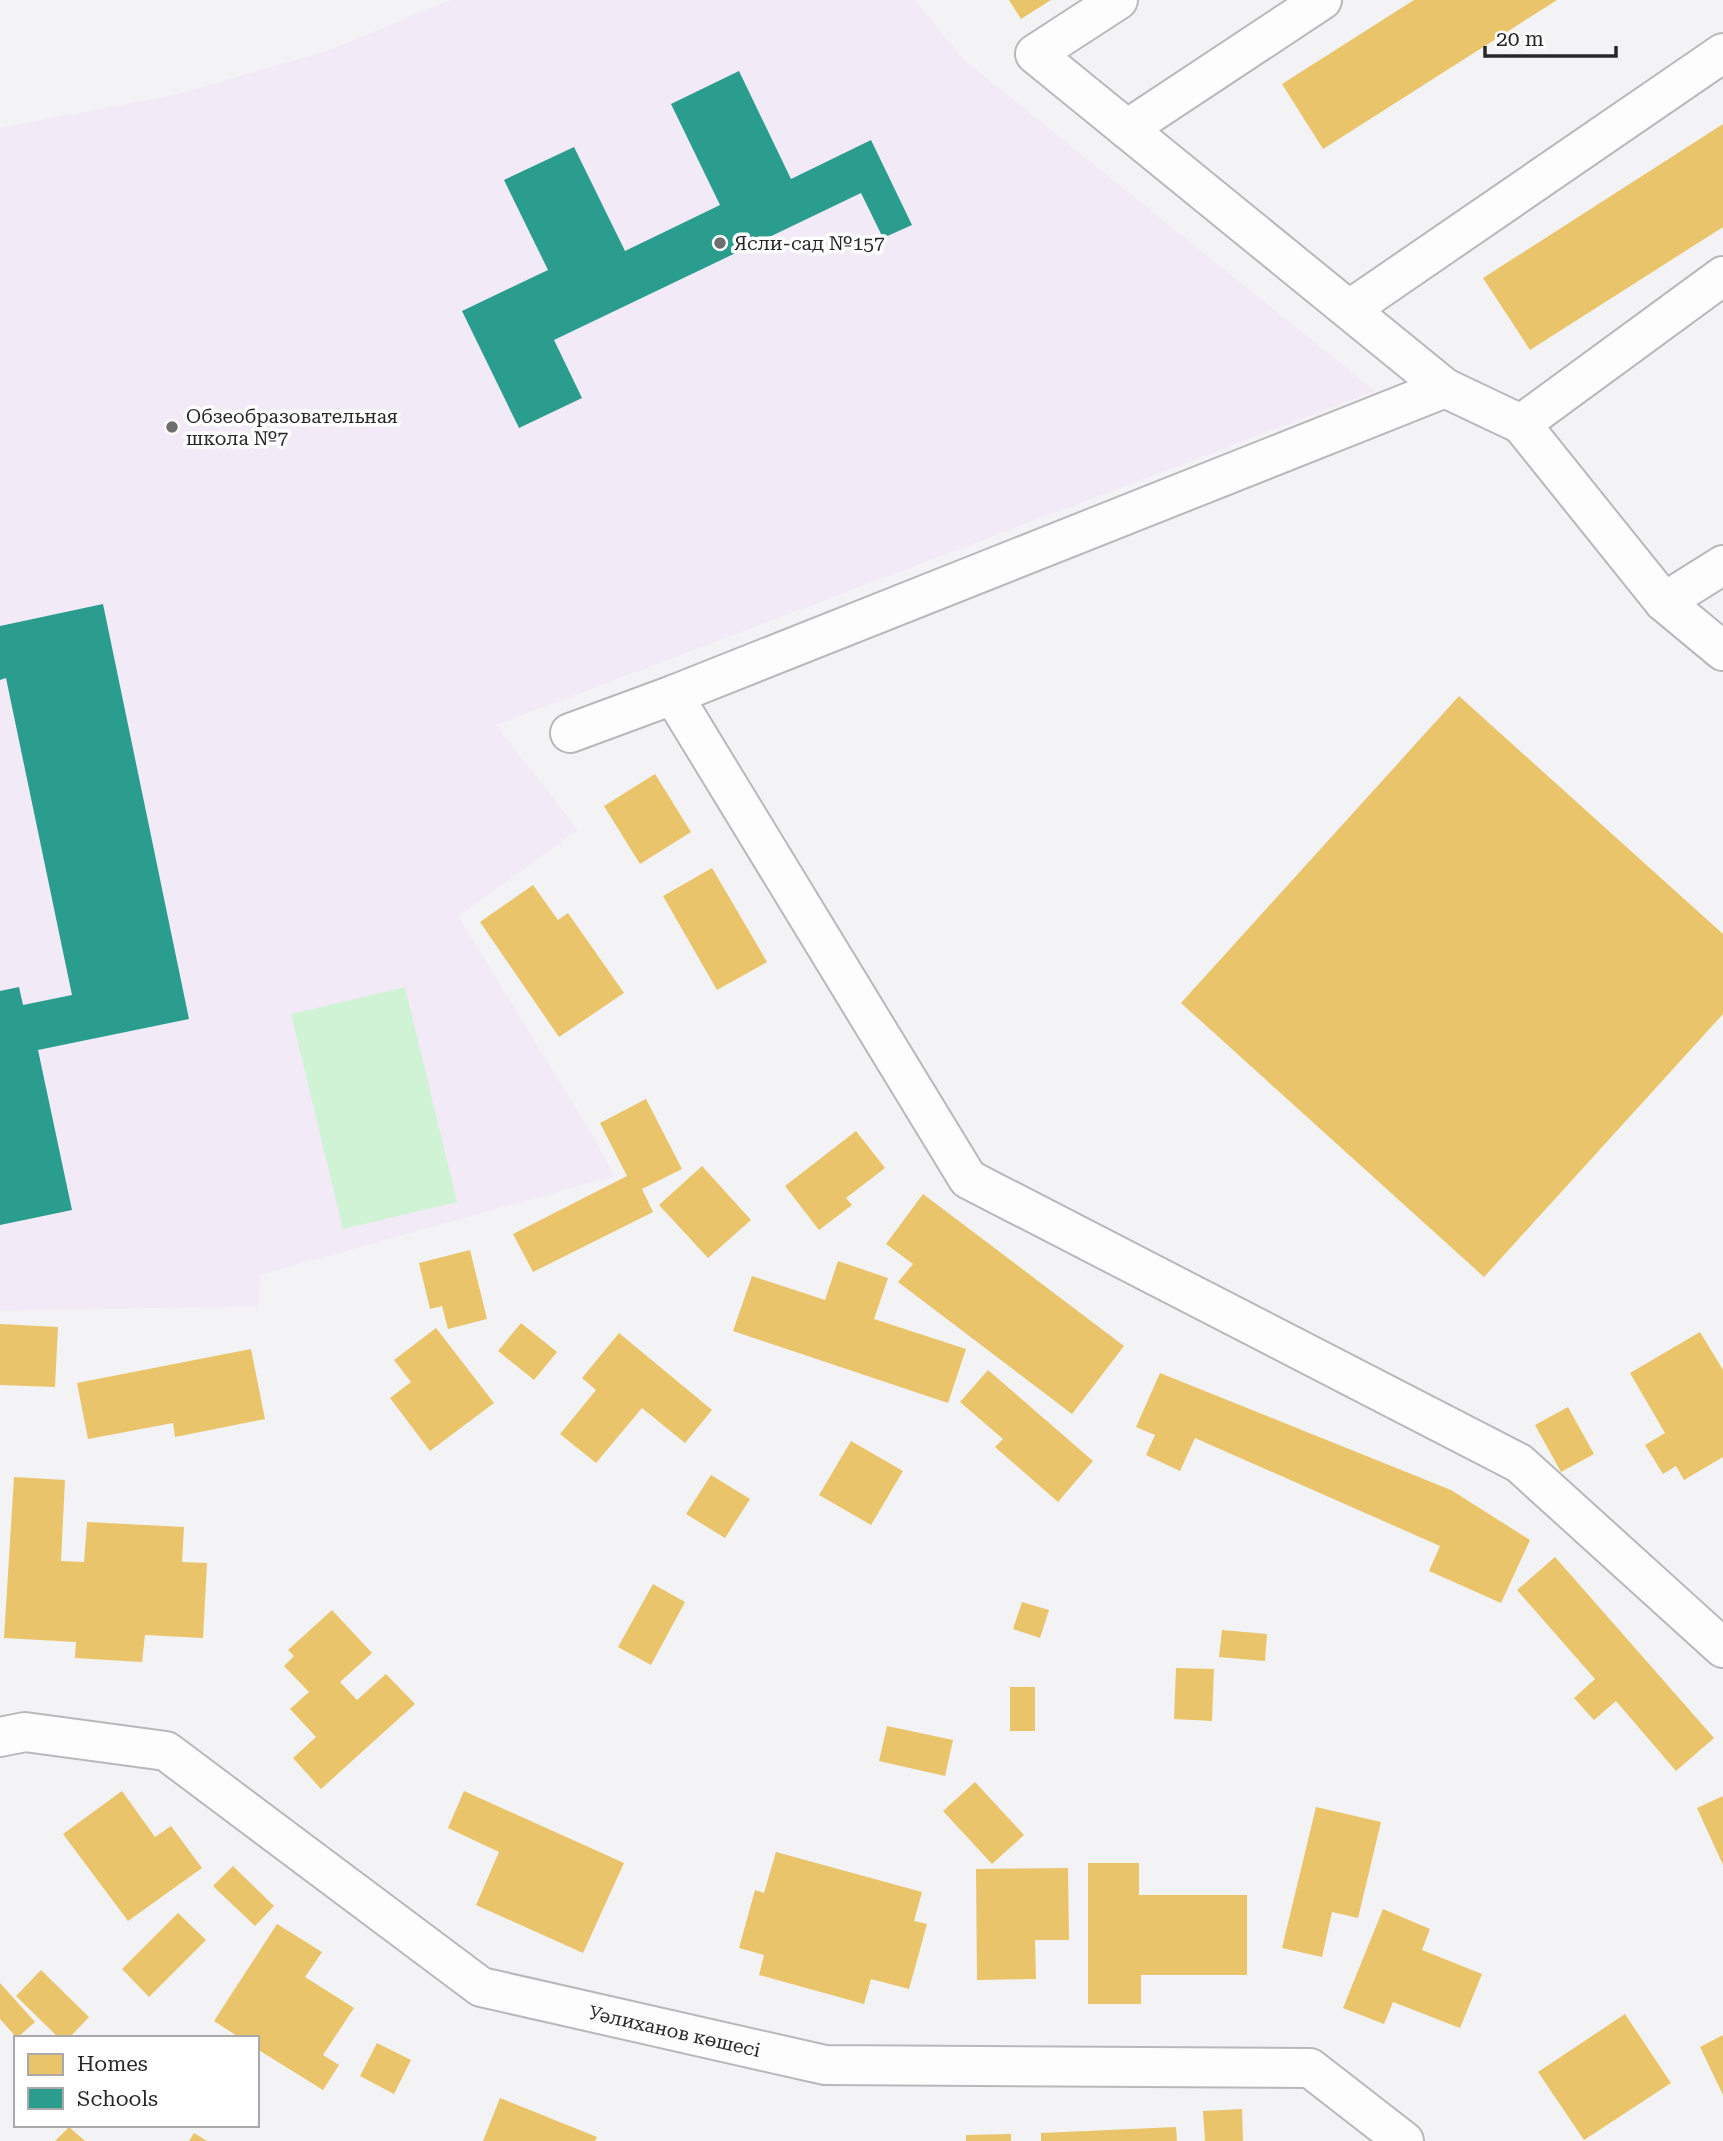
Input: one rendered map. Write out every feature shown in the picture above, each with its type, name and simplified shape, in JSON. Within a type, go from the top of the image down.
[{"type":"street","points":[[1118,0],[1035,54],[1445,388],[1521,424],[1664,602],[1723,651]]},
{"type":"street","points":[[1128,129],[1322,0]]},
{"type":"street","points":[[1350,309],[1723,53]]},
{"type":"street","points":[[1521,424],[1723,276]]},
{"type":"street","points":[[570,733],[673,695],[1445,388]]},
{"type":"street","points":[[1664,602],[1723,565]]},
{"type":"street","points":[[673,695],[968,1179],[1520,1463],[1723,1648]]},
{"type":"street","name":"Уәлиханов көшесі","points":[[0,1737],[25,1732],[166,1751],[481,1987],[825,2066],[1311,2068],[1404,2141]]},
{"type":"shaded area","points":[[451,0],[915,0],[964,60],[1375,391],[496,725],[578,830],[458,916],[594,1138],[614,1176],[260,1275],[259,1306],[0,1311],[0,128],[174,95],[324,52]]},
{"type":"green space","points":[[405,987],[457,1202],[343,1229],[291,1014]]},
{"type":"building: Homes","points":[[1009,0],[1051,0],[1021,19]]},
{"type":"building: Homes","points":[[1414,0],[1557,0],[1323,149],[1282,84]]},
{"type":"building: Homes","points":[[1723,124],[1723,227],[1530,350],[1483,278]]},
{"type":"building: Homes","points":[[1459,696],[1723,934],[1723,1014],[1484,1277],[1181,1003]]},
{"type":"building: Homes","points":[[655,774],[691,832],[640,864],[604,806]]},
{"type":"building: Homes","points":[[712,868],[767,962],[717,990],[663,896]]},
{"type":"building: Homes","points":[[533,885],[558,920],[568,913],[624,993],[559,1037],[480,922]]},
{"type":"building: Homes","points":[[646,1099],[682,1169],[642,1189],[653,1212],[533,1272],[513,1234],[627,1176],[600,1123]]},
{"type":"building: Homes","points":[[856,1131],[885,1168],[846,1198],[852,1205],[819,1230],[785,1186]]},
{"type":"building: Homes","points":[[702,1166],[751,1220],[708,1258],[659,1205]]},
{"type":"building: Homes","points":[[923,1194],[1124,1346],[1072,1414],[898,1282],[913,1264],[886,1244]]},
{"type":"building: Homes","points":[[470,1250],[487,1319],[448,1329],[442,1306],[430,1309],[419,1263]]},
{"type":"building: Homes","points":[[838,1261],[888,1278],[874,1319],[966,1349],[948,1403],[733,1331],[752,1276],[825,1300]]},
{"type":"building: Homes","points":[[521,1323],[557,1352],[534,1380],[498,1351]]},
{"type":"building: Homes","points":[[0,1324],[58,1327],[55,1387],[0,1385]]},
{"type":"building: Homes","points":[[436,1328],[494,1403],[430,1451],[390,1398],[411,1382],[394,1360]]},
{"type":"building: Homes","points":[[1700,1332],[1723,1370],[1723,1457],[1684,1480],[1676,1466],[1663,1474],[1645,1445],[1665,1433],[1630,1373]]},
{"type":"building: Homes","points":[[619,1333],[712,1410],[685,1443],[642,1408],[596,1463],[560,1434],[596,1390],[582,1378]]},
{"type":"building: Homes","points":[[251,1349],[265,1419],[175,1437],[173,1423],[88,1439],[77,1383]]},
{"type":"building: Homes","points":[[988,1370],[1093,1461],[1058,1502],[995,1447],[1003,1439],[960,1402]]},
{"type":"building: Homes","points":[[1160,1373],[1451,1490],[1530,1540],[1501,1603],[1429,1571],[1440,1546],[1195,1438],[1180,1471],[1146,1455],[1155,1435],[1136,1427]]},
{"type":"building: Homes","points":[[1568,1407],[1594,1454],[1561,1472],[1535,1425]]},
{"type":"building: Homes","points":[[851,1441],[903,1471],[871,1525],[819,1495]]},
{"type":"building: Homes","points":[[711,1475],[750,1499],[725,1538],[686,1514]]},
{"type":"building: Homes","points":[[14,1477],[65,1480],[61,1561],[84,1562],[87,1522],[184,1527],[182,1562],[207,1563],[203,1638],[145,1635],[142,1662],[75,1658],[76,1642],[4,1638]]},
{"type":"building: Homes","points":[[1555,1557],[1714,1738],[1676,1771],[1616,1701],[1594,1720],[1574,1698],[1595,1679],[1517,1590]]},
{"type":"building: Homes","points":[[653,1584],[685,1602],[651,1665],[618,1647]]},
{"type":"building: Homes","points":[[1022,1602],[1049,1610],[1040,1638],[1013,1629]]},
{"type":"building: Homes","points":[[332,1610],[372,1653],[340,1682],[357,1700],[386,1674],[415,1704],[321,1789],[293,1758],[316,1737],[290,1709],[309,1692],[284,1666],[294,1656],[288,1650]]},
{"type":"building: Homes","points":[[1222,1630],[1267,1634],[1265,1661],[1219,1657]]},
{"type":"building: Homes","points":[[1176,1668],[1214,1669],[1212,1721],[1174,1719]]},
{"type":"building: Homes","points":[[1010,1687],[1035,1687],[1035,1731],[1010,1731]]},
{"type":"building: Homes","points":[[887,1726],[953,1740],[945,1776],[879,1761]]},
{"type":"building: Homes","points":[[975,1782],[1024,1835],[992,1864],[943,1811]]},
{"type":"building: Homes","points":[[122,1791],[155,1837],[171,1826],[202,1868],[128,1921],[63,1834]]},
{"type":"building: Homes","points":[[464,1791],[624,1863],[583,1953],[476,1905],[499,1852],[448,1828]]},
{"type":"building: Homes","points":[[1723,1796],[1723,1865],[1697,1808]]},
{"type":"building: Homes","points":[[1316,1807],[1381,1822],[1358,1918],[1332,1912],[1322,1957],[1282,1948]]},
{"type":"building: Homes","points":[[776,1852],[922,1892],[914,1921],[927,1924],[909,1989],[871,1979],[864,2004],[759,1975],[764,1955],[739,1948],[755,1890],[764,1893]]},
{"type":"building: Homes","points":[[1088,1863],[1139,1863],[1139,1895],[1247,1895],[1247,1975],[1141,1975],[1141,2004],[1088,2004]]},
{"type":"building: Homes","points":[[233,1866],[274,1906],[255,1926],[213,1886]]},
{"type":"building: Homes","points":[[1068,1868],[1069,1940],[1035,1940],[1036,1979],[977,1980],[976,1869]]},
{"type":"building: Homes","points":[[1383,1909],[1430,1929],[1422,1950],[1482,1974],[1460,2028],[1393,2002],[1384,2024],[1343,2008]]},
{"type":"building: Homes","points":[[178,1913],[206,1940],[149,1997],[122,1969]]},
{"type":"building: Homes","points":[[277,1924],[322,1952],[305,1977],[354,2008],[323,2055],[339,2065],[323,2090],[259,2050],[259,2036],[237,2036],[214,2021]]},
{"type":"building: Homes","points":[[41,1970],[89,2017],[71,2036],[57,2036],[16,1996]]},
{"type":"building: Homes","points":[[0,1983],[35,2022],[19,2036],[15,2036],[0,2019]]},
{"type":"building: Homes","points":[[1625,2014],[1671,2083],[1584,2140],[1538,2072]]},
{"type":"building: Homes","points":[[1723,2035],[1723,2095],[1700,2047]]},
{"type":"building: Homes","points":[[377,2043],[411,2060],[394,2094],[360,2076]]},
{"type":"building: Homes","points":[[500,2098],[597,2137],[595,2141],[483,2141]]},
{"type":"building: Homes","points":[[1242,2109],[1243,2141],[1205,2141],[1203,2111]]},
{"type":"building: Homes","points":[[69,2127],[85,2141],[55,2141]]},
{"type":"building: Homes","points":[[1176,2127],[1177,2141],[1041,2141],[1041,2133]]},
{"type":"building: Homes","points":[[194,2133],[207,2141],[189,2141]]},
{"type":"building: Homes","points":[[1011,2134],[1011,2141],[966,2141],[966,2135]]},
{"type":"building: Schools","points":[[739,71],[791,179],[871,140],[912,225],[883,238],[861,193],[554,340],[582,398],[519,428],[462,311],[548,270],[504,180],[574,147],[625,251],[720,205],[671,104]]},
{"type":"building: Schools","points":[[103,604],[189,1019],[38,1050],[72,1210],[0,1225],[0,991],[19,987],[23,1005],[72,995],[6,678],[0,680],[0,626]]},
{"type":"place","name":"Ясли-сад №157","points":[[720,243]]},
{"type":"place","name":"Обзеобразовательная школа №7","points":[[172,427]]}]
